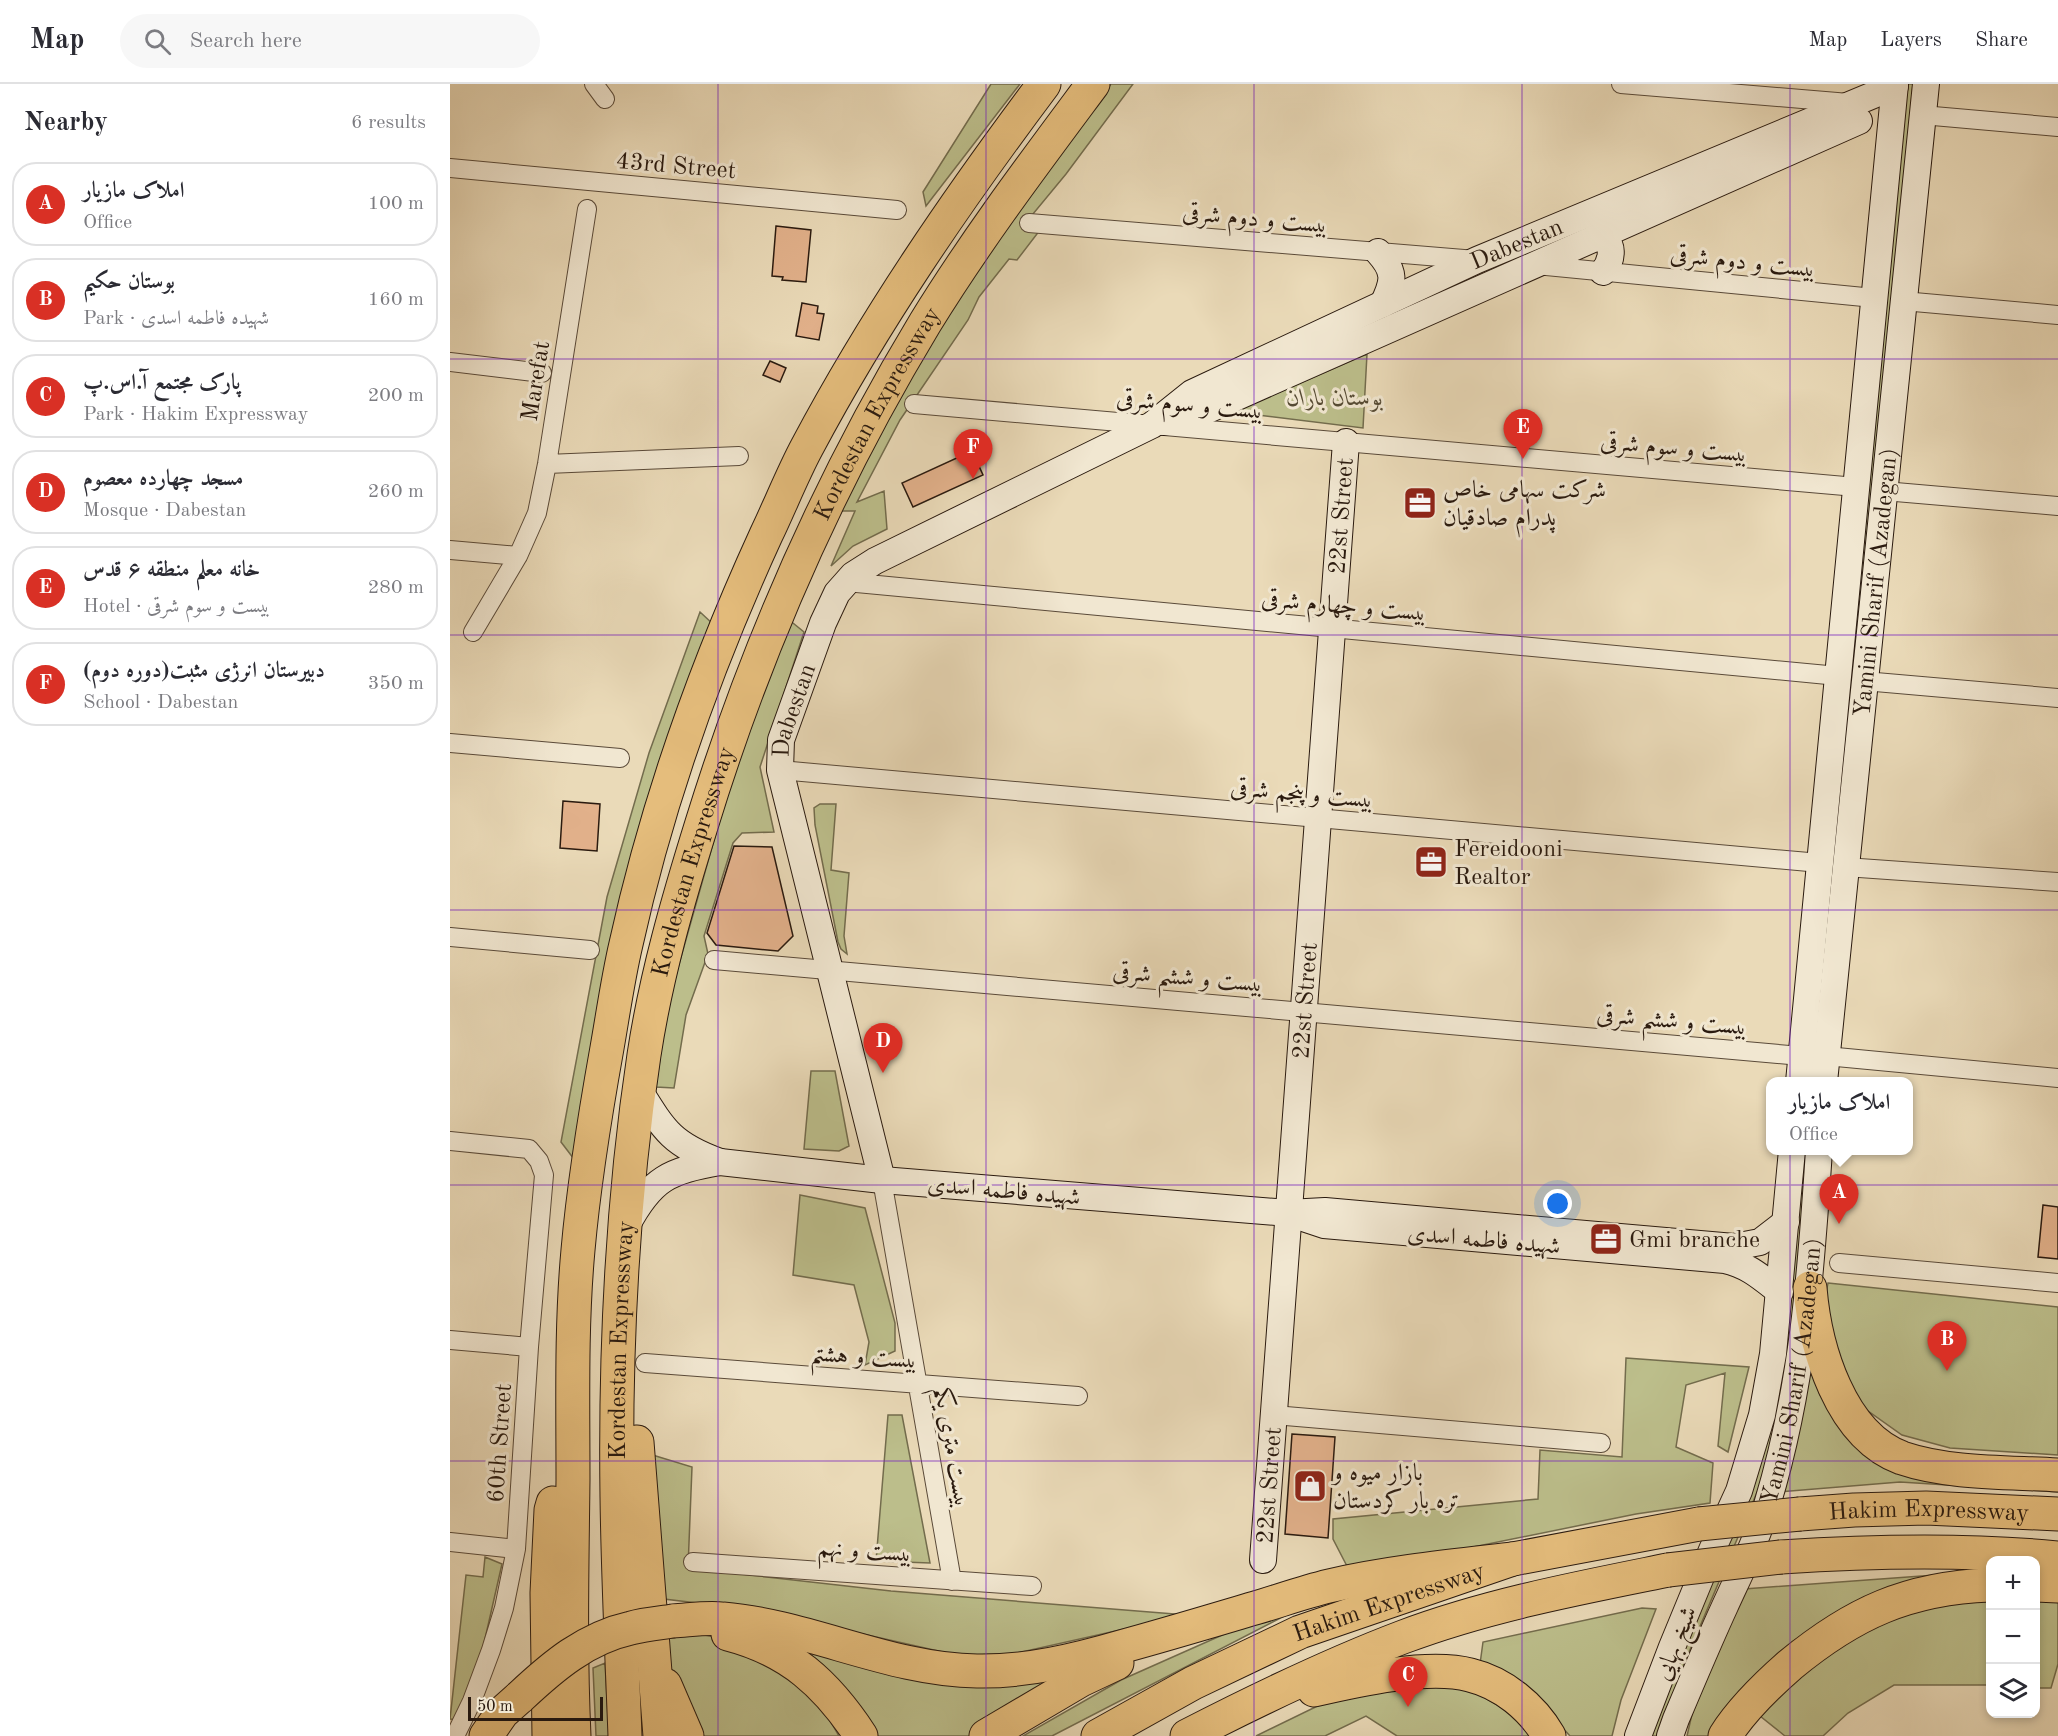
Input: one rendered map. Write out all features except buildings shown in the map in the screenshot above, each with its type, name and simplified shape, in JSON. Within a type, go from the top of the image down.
[{"type":"highway","name":"Kordestan Expressway","points":[[574,1736],[572,1680],[573,1448],[578,1249],[589,1157],[625,947],[645,865],[670,780],[731,616],[806,449],[868,340],[928,245],[1044,84]]},
{"type":"highway","name":"Kordestan Expressway","points":[[625,1736],[617,1499],[617,1383],[624,1231],[639,1090],[663,953],[733,727],[761,651],[831,492],[925,323],[993,219],[1093,84]]},
{"type":"highway","points":[[1795,1290],[1812,1310],[1822,1350],[1840,1401],[1852,1418],[1883,1448],[1901,1457],[1931,1465],[2058,1475]]},
{"type":"highway","points":[[617,1383],[636,1432],[660,1736]]},
{"type":"highway","points":[[549,1736],[547,1593],[551,1510],[573,1448]]},
{"type":"highway","name":"Hakim Expressway","points":[[1098,1736],[1193,1683],[1300,1632],[1513,1559],[1705,1537],[1800,1514],[1926,1508],[2058,1514]]},
{"type":"highway","name":"Hakim Expressway","points":[[1187,1736],[1318,1672],[1404,1637],[1497,1608],[1668,1570],[1781,1557],[1858,1552],[2000,1553],[2058,1558]]},
{"type":"highway","points":[[486,1736],[502,1713],[570,1654],[593,1641],[631,1628],[674,1621],[720,1618],[758,1623],[902,1660],[977,1671],[1035,1667],[1200,1624],[1328,1586],[1406,1571],[1513,1559]]},
{"type":"highway","points":[[1725,1736],[1748,1705],[1777,1676],[1825,1638],[1858,1617],[1910,1597],[1948,1589],[1986,1585]]},
{"type":"highway","points":[[2040,1585],[2058,1586]]},
{"type":"highway","points":[[674,1621],[743,1638],[766,1647],[789,1660],[818,1681],[843,1708],[861,1736]]},
{"type":"highway","points":[[986,1736],[1081,1680],[1200,1624]]},
{"type":"highway","points":[[652,1650],[675,1712],[687,1736]]},
{"type":"highway","points":[[1204,1736],[1244,1707],[1342,1684],[1404,1674],[1439,1672],[1470,1675],[1514,1696],[1532,1711],[1549,1736]]},
{"type":"highway","points":[[501,1736],[520,1696]]},
{"type":"street","points":[[594,84],[605,99]]},
{"type":"street","points":[[1621,84],[1856,104]]},
{"type":"street","name":"Yamini Sharif (Azadegan)","points":[[1802,1077],[1814,1056],[1845,867],[1926,84]]},
{"type":"street","name":"Dabestan","points":[[1152,425],[1192,393],[1477,260],[1831,124],[1856,104],[1894,92]]},
{"type":"street","name":"Dabestan","points":[[882,1180],[780,770],[781,740],[824,623],[837,593],[846,582],[875,561],[1152,425],[1203,411],[1596,238],[1894,92]]},
{"type":"street","name":"Yamini Sharif (Azadegan)","points":[[1822,1077],[1814,1056],[1820,863],[1894,92]]},
{"type":"street","points":[[1922,115],[2058,127]]},
{"type":"street","name":"43rd Street","points":[[450,168],[897,210]]},
{"type":"street","name":"Marefat","points":[[473,632],[518,556],[537,513],[547,464],[587,209]]},
{"type":"street","name":"بیست و دوم شرقی","points":[[1029,223],[1477,260]]},
{"type":"street","points":[[1596,238],[1602,238],[1607,242],[1612,253],[1611,260],[1603,272]]},
{"type":"street","points":[[1378,252],[1391,271],[1390,290],[1383,304]]},
{"type":"street","points":[[1477,260],[1535,265]]},
{"type":"street","name":"بیست و دوم شرقی","points":[[1535,265],[1874,298]]},
{"type":"street","points":[[1903,300],[2058,315]]},
{"type":"street","points":[[450,362],[542,373]]},
{"type":"street","name":"بیست و سوم شرقی","points":[[914,404],[1856,487]]},
{"type":"street","name":"22st Street","points":[[1263,1560],[1346,442]]},
{"type":"street","points":[[547,464],[739,456]]},
{"type":"street","points":[[1884,491],[2058,506]]},
{"type":"street","points":[[450,550],[518,556]]},
{"type":"street","name":"بیست و چهارم شرقی","points":[[846,582],[1838,676]]},
{"type":"street","points":[[1864,681],[2058,698]]},
{"type":"street","points":[[450,742],[620,758]]},
{"type":"street","name":"بیست و پنجم شرقی","points":[[780,770],[1820,863]]},
{"type":"street","points":[[1845,867],[2058,882]]},
{"type":"street","points":[[450,937],[590,950]]},
{"type":"street","name":"بیست و ششم شرقی","points":[[714,960],[2058,1078]]},
{"type":"street","points":[[639,1090],[656,1118],[679,1143],[720,1162]]},
{"type":"street","name":"60th Street","points":[[450,1141],[529,1149],[539,1161],[544,1175],[529,1347],[516,1549],[504,1608],[491,1650],[472,1701],[455,1736]]},
{"type":"street","name":"Yamini Sharif (Azadegan)","points":[[1749,1553],[1767,1508],[1795,1398],[1795,1290],[1786,1222],[1792,1155]]},
{"type":"street","name":"Yamini Sharif (Azadegan)","points":[[1705,1537],[1739,1491],[1762,1415],[1773,1354],[1795,1290],[1819,1155]]},
{"type":"street","points":[[624,1231],[642,1199],[654,1185],[668,1175],[683,1169],[720,1162]]},
{"type":"street","name":"شهیده فاطمه اسدی","points":[[720,1162],[882,1180],[1288,1213],[1325,1211],[1733,1254],[1760,1242],[1786,1222]]},
{"type":"street","name":"بیست متری یکم","points":[[882,1180],[952,1581]]},
{"type":"street","name":"شهیده فاطمه اسدی","points":[[1733,1254],[1750,1269],[1795,1290]]},
{"type":"street","points":[[1839,1263],[2058,1283]]},
{"type":"street","points":[[450,1340],[529,1347]]},
{"type":"street","name":"بیست و هشتم","points":[[645,1363],[1078,1396]]},
{"type":"street","points":[[1274,1415],[1601,1443]]},
{"type":"street","name":"شیخ بهایی","points":[[1638,1736],[1705,1537]]},
{"type":"street","points":[[450,1542],[516,1549]]},
{"type":"street","name":"شیخ بهایی","points":[[1670,1736],[1710,1638],[1749,1553]]},
{"type":"street","name":"بیست و نهم","points":[[693,1562],[1032,1586]]},
{"type":"green space","points":[[991,84],[1020,84],[926,206],[923,192]]},
{"type":"green space","points":[[1111,84],[1133,84],[1066,174],[1023,226],[1040,230],[1017,260],[1009,259],[979,297],[968,320],[900,420],[857,502],[884,491],[887,529],[853,546],[831,566],[855,511],[840,511],[903,383],[990,246]]},
{"type":"green space","points":[[1905,84],[1913,84],[1819,1077],[1808,1077]]},
{"type":"green space","name":"بوستان باران","points":[[1367,354],[1363,428],[1233,412]]},
{"type":"green space","points":[[700,612],[714,625],[577,1163],[561,1142],[607,897],[649,753]]},
{"type":"green space","points":[[788,619],[804,632],[760,767],[774,832],[742,833],[733,843],[704,936],[708,954],[686,1015],[674,1088],[656,1087],[667,1007],[725,801]]},
{"type":"green space","points":[[820,804],[836,804],[831,870],[849,873],[844,936],[847,954],[838,942],[815,825],[814,808]]},
{"type":"green space","points":[[811,1071],[835,1071],[849,1146],[839,1151],[804,1149]]},
{"type":"green space","points":[[1800,1155],[1812,1155],[1791,1356],[1761,1483],[1684,1664],[1660,1736],[1651,1736],[1672,1675],[1755,1481]]},
{"type":"green space","points":[[800,1195],[865,1208],[895,1323],[895,1351],[865,1365],[869,1342],[854,1285],[793,1275]]},
{"type":"green space","points":[[1828,1283],[2058,1307],[2058,1455],[1950,1448],[1902,1435],[1854,1401],[1821,1318]]},
{"type":"green space","points":[[1626,1358],[1749,1367],[1728,1452],[1718,1446],[1725,1373],[1686,1385],[1676,1447],[1713,1463],[1710,1503],[1636,1514],[1350,1572],[1333,1539],[1333,1519],[1538,1499],[1540,1450],[1622,1457]]},
{"type":"green space","points":[[1808,1362],[1820,1395],[1848,1433],[2058,1482],[2058,1492],[1900,1482],[1778,1492]]},
{"type":"green space","points":[[888,1415],[902,1415],[930,1563],[876,1561]]},
{"type":"green space","points":[[646,1453],[692,1467],[688,1568],[891,1591],[1187,1615],[1013,1654],[956,1655],[756,1610],[664,1599]]},
{"type":"green space","points":[[485,1557],[502,1564],[482,1652],[457,1720],[450,1719],[466,1575],[483,1577]]},
{"type":"green space","points":[[1949,1574],[1826,1622],[1793,1641],[1777,1654],[1710,1736],[1687,1736],[1692,1714],[1744,1589]]},
{"type":"green space","points":[[2040,1594],[2058,1595],[2058,1664],[2051,1688],[2040,1688]]},
{"type":"green space","points":[[1986,1596],[1986,1685],[1894,1685],[1848,1713],[1823,1736],[1785,1736],[1755,1712],[1819,1652],[1903,1613]]},
{"type":"green space","points":[[1642,1608],[1656,1609],[1621,1700],[1612,1736],[1570,1736],[1536,1698],[1480,1664],[1483,1642]]},
{"type":"green space","points":[[1290,1613],[1052,1736],[1023,1736],[1121,1680],[1256,1620]]},
{"type":"green space","points":[[653,1634],[700,1634],[753,1648],[821,1705],[839,1736],[693,1736]]},
{"type":"green space","points":[[791,1638],[1055,1679],[971,1736],[875,1736],[850,1694],[816,1659]]},
{"type":"green space","points":[[605,1663],[609,1736],[596,1736],[593,1668]]},
{"type":"green space","points":[[1462,1684],[1524,1721],[1534,1736],[1397,1736],[1366,1716],[1325,1736],[1256,1736],[1336,1697]]},
{"type":"place","name":"خانه معلم منطقه ۶ قدس","points":[[1523,459]]},
{"type":"place","name":"دبیرستان انرژی مثبت(دوره دوم)","points":[[973,479]]},
{"type":"place","name":"شرکت سهامی خاص پدرام صادقیان","points":[[1420,503]]},
{"type":"place","name":"Fereidooni Realtor","points":[[1431,862]]},
{"type":"place","name":"مسجد چهارده معصوم","points":[[883,1073]]},
{"type":"place","name":"املاک مازیار","points":[[1839,1224]]},
{"type":"place","name":"Gmi branche","points":[[1606,1239]]},
{"type":"place","name":"بوستان حکیم","points":[[1947,1371]]},
{"type":"place","name":"بازار میوه و تره بار کردستان","points":[[1310,1486]]},
{"type":"place","name":"پارک مجتمع آ.اس.پ","points":[[1408,1707]]}]
